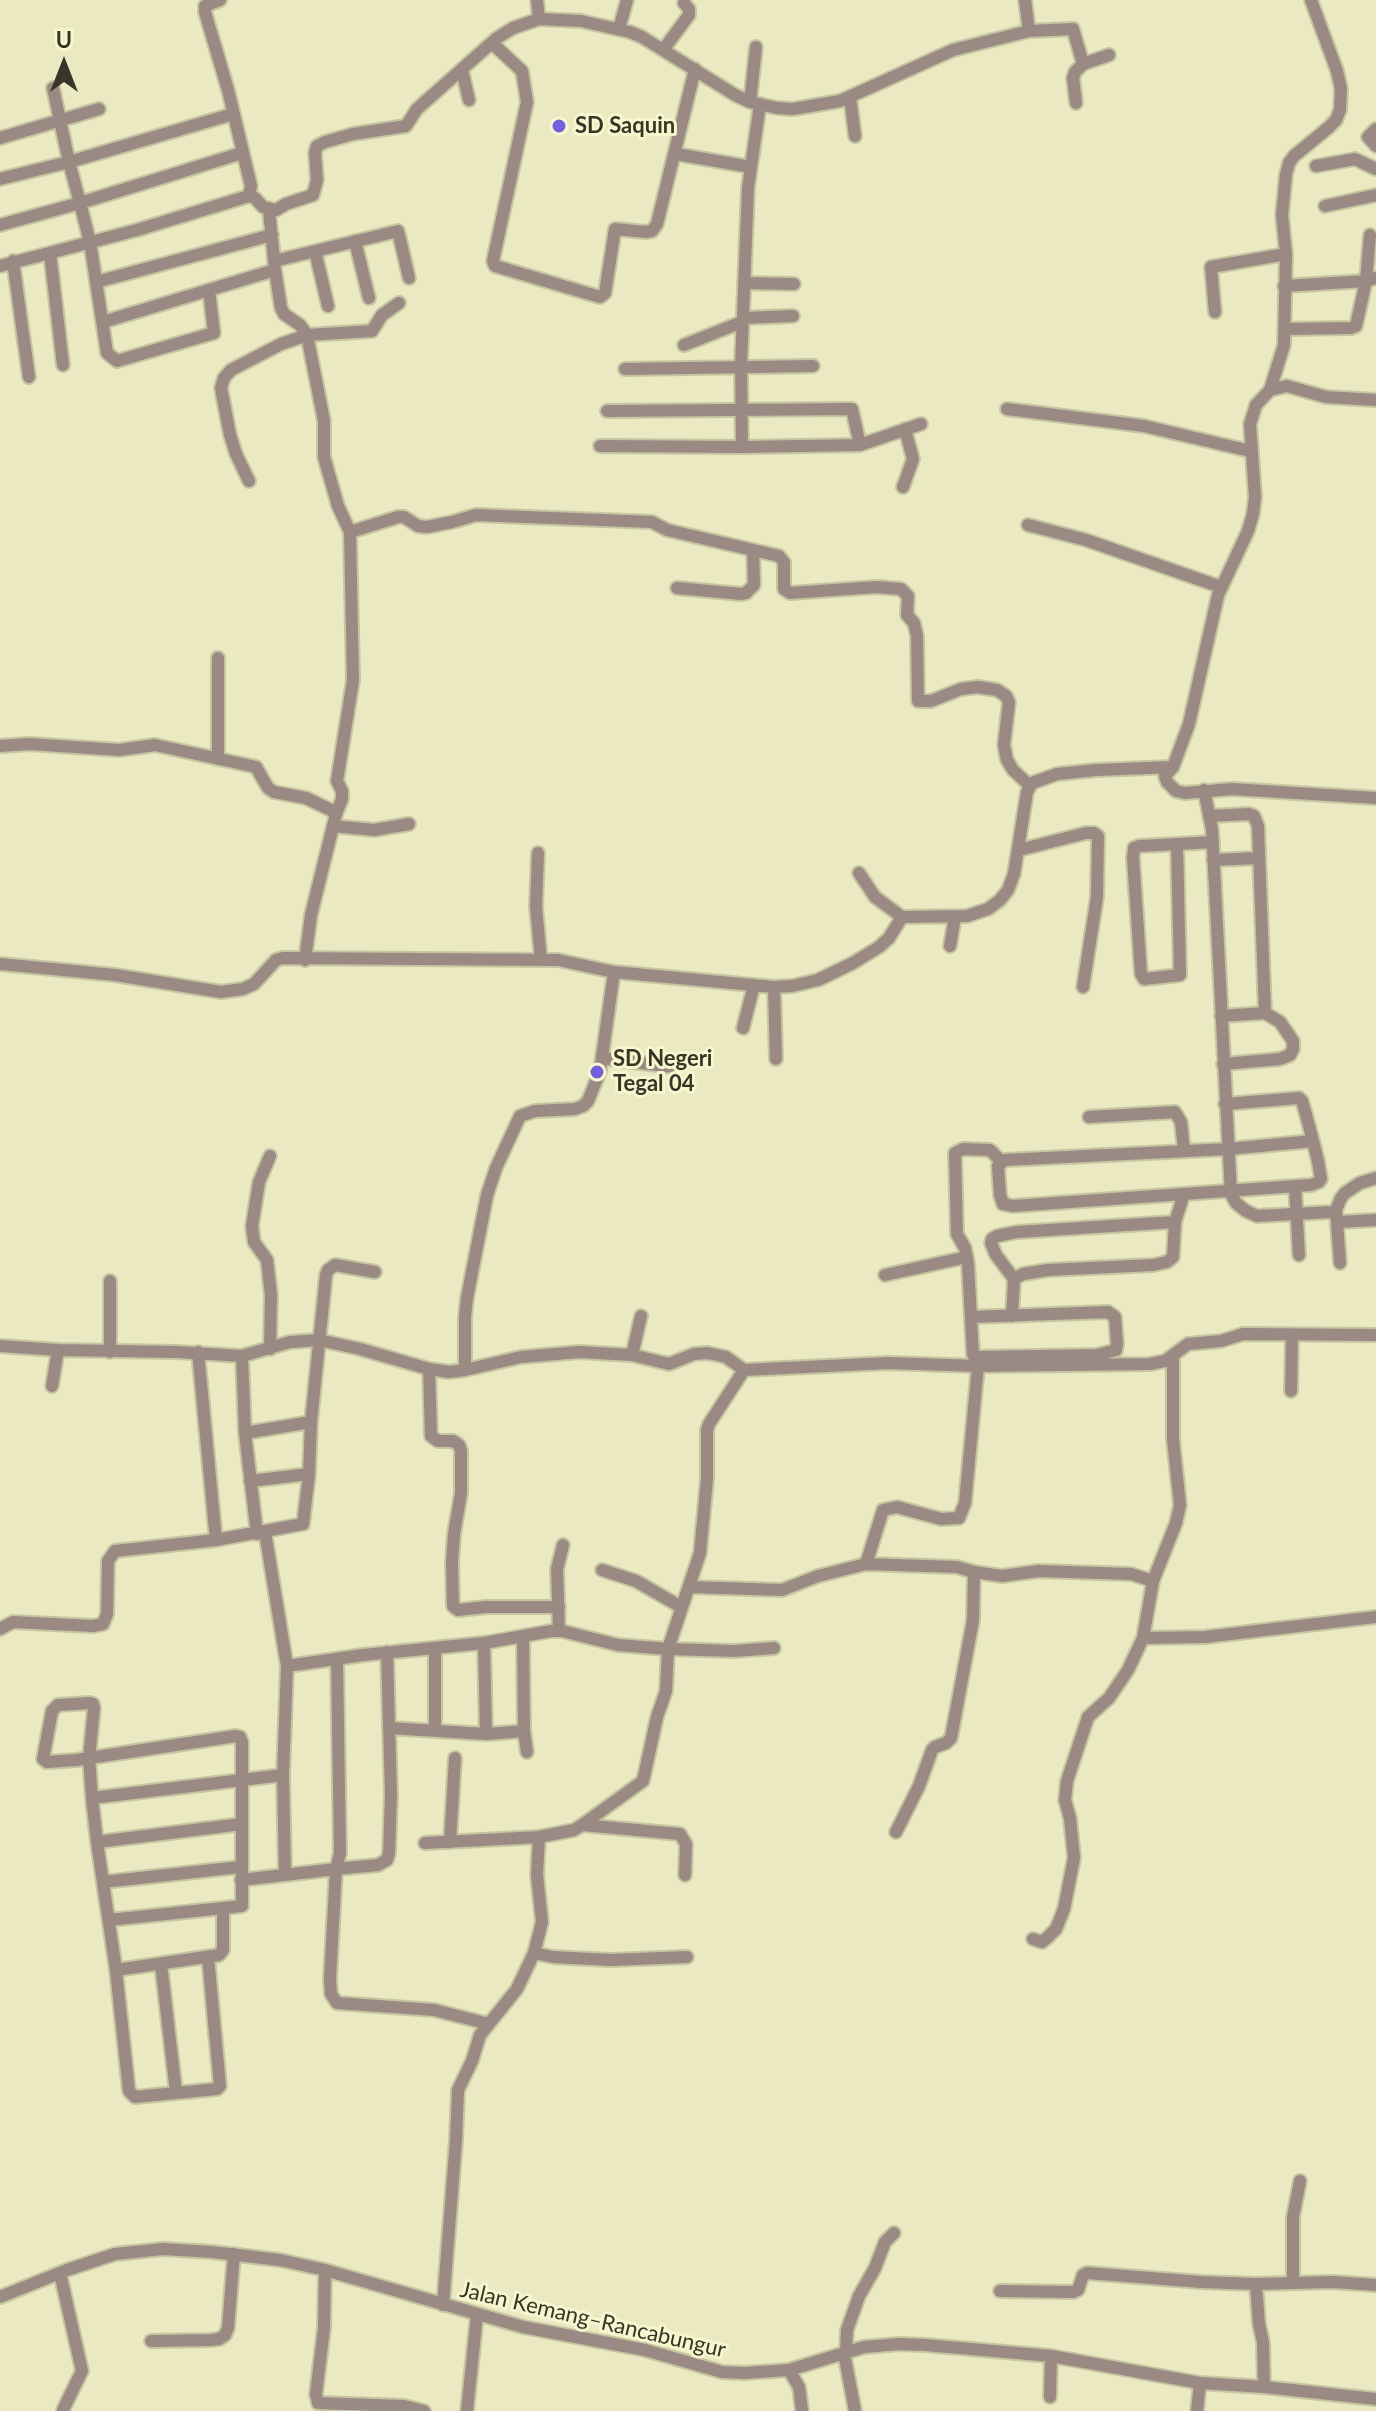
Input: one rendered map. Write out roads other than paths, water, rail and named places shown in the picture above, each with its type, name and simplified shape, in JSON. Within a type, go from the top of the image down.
[{"type":"street","points":[[220,0],[205,6],[205,12],[251,186],[249,196]]},
{"type":"street","points":[[537,0],[539,19]]},
{"type":"street","points":[[619,29],[627,0]]},
{"type":"street","points":[[1025,0],[1029,31]]},
{"type":"street","points":[[1311,0],[1332,55],[1341,89],[1341,102],[1336,120],[1289,163],[1282,215],[1286,254],[1283,354],[1270,390],[1260,399],[1250,424],[1255,497],[1253,514],[1221,587],[1189,724],[1173,767],[1165,776],[1170,787],[1185,793],[1232,789],[1376,798]]},
{"type":"street","points":[[663,50],[689,15],[684,3]]},
{"type":"street","points":[[249,196],[269,210],[276,210],[313,195],[317,180],[317,146],[353,134],[406,126],[417,109],[492,43],[513,28],[539,19],[581,21],[642,37],[720,87],[755,103],[793,109],[850,97],[953,50],[1029,31],[1073,29],[1083,64]]},
{"type":"street","points":[[492,43],[522,71],[527,102],[493,261],[498,268],[600,297],[603,296],[613,232],[619,228],[652,231],[657,224],[695,69]]},
{"type":"street","points":[[742,447],[742,320],[756,47]]},
{"type":"street","points":[[1076,103],[1075,72],[1083,64],[1109,55]]},
{"type":"street","points":[[462,70],[469,100]]},
{"type":"street","points":[[53,88],[90,242],[107,353],[117,361],[214,333],[209,290]]},
{"type":"street","points":[[850,97],[855,136]]},
{"type":"street","points":[[0,138],[99,109]]},
{"type":"street","points":[[0,179],[233,114]]},
{"type":"street","points":[[1376,129],[1368,137],[1376,146]]},
{"type":"street","points":[[0,225],[242,153]]},
{"type":"street","points":[[676,154],[751,167]]},
{"type":"street","points":[[1316,166],[1355,159],[1376,169]]},
{"type":"street","points":[[1325,206],[1376,195]]},
{"type":"street","points":[[0,266],[249,196]]},
{"type":"street","points":[[269,210],[281,308],[307,335],[324,421],[324,457],[338,506],[350,532],[353,680],[337,781],[342,799],[311,915],[305,960]]},
{"type":"street","points":[[103,322],[209,290],[315,251],[398,231],[409,278]]},
{"type":"street","points":[[96,282],[272,235]]},
{"type":"street","points":[[1285,329],[1356,326],[1371,280],[1370,235]]},
{"type":"street","points":[[355,241],[369,298]]},
{"type":"street","points":[[315,251],[328,306]]},
{"type":"street","points":[[50,253],[63,365]]},
{"type":"street","points":[[1215,312],[1211,267],[1286,254]]},
{"type":"street","points":[[13,261],[29,377]]},
{"type":"street","points":[[1284,286],[1371,280]]},
{"type":"street","points":[[744,283],[794,284]]},
{"type":"street","points":[[249,481],[230,435],[221,388],[224,378],[231,370],[281,344],[307,335],[372,331],[382,315],[399,303]]},
{"type":"street","points":[[684,345],[742,320],[793,316]]},
{"type":"street","points":[[625,369],[813,366]]},
{"type":"street","points":[[1270,390],[1287,386],[1326,397],[1376,400]]},
{"type":"street","points":[[607,411],[852,409],[860,445]]},
{"type":"street","points":[[1007,409],[1144,426],[1250,451]]},
{"type":"street","points":[[600,446],[860,445],[921,424]]},
{"type":"street","points":[[903,487],[913,459],[905,429]]},
{"type":"street","points":[[350,532],[398,517],[427,527],[476,515],[652,522],[667,530],[783,558],[784,589],[790,593],[877,587],[901,589],[908,596],[907,615],[914,623],[917,636],[918,701],[931,701],[961,689],[978,687],[997,690],[1006,696],[1009,702],[1004,745],[1007,760],[1030,786]]},
{"type":"street","points":[[1028,525],[1086,540],[1221,587]]},
{"type":"street","points":[[677,588],[746,593],[754,585],[753,550]]},
{"type":"street","points":[[218,658],[218,759]]},
{"type":"street","points":[[0,746],[29,744],[119,750],[155,745],[256,767],[268,788],[326,806],[334,820],[374,830],[409,824]]},
{"type":"street","points":[[859,873],[875,897],[902,917],[978,914],[1000,900],[1010,885],[1019,850],[1024,807],[1030,786],[1039,779],[1057,774],[1129,767],[1173,767]]},
{"type":"street","points":[[1204,790],[1213,842],[1230,1191],[1236,1203],[1257,1216],[1298,1214],[1376,1220]]},
{"type":"street","points":[[1209,816],[1249,814],[1254,816],[1258,826],[1265,1013]]},
{"type":"street","points":[[1019,850],[1086,833],[1098,836],[1097,897],[1083,987]]},
{"type":"street","points":[[1177,844],[1180,975],[1144,979],[1141,974],[1134,848],[1177,844],[1213,842]]},
{"type":"street","points":[[538,853],[536,907],[541,960]]},
{"type":"street","points":[[1213,860],[1259,858]]},
{"type":"street","points":[[0,964],[115,975],[221,992],[254,984],[276,960],[283,958],[541,960],[576,963],[614,972],[774,987],[807,983],[853,963],[889,938],[902,917]]},
{"type":"street","points":[[950,946],[955,917]]},
{"type":"street","points":[[465,1370],[465,1317],[483,1210],[508,1138],[515,1123],[525,1113],[583,1106],[593,1090],[602,1058],[614,972]]},
{"type":"street","points":[[743,1028],[754,985]]},
{"type":"street","points":[[774,987],[776,1059]]},
{"type":"street","points":[[1221,1016],[1265,1013],[1280,1022],[1293,1041],[1290,1055],[1280,1059],[1223,1064]]},
{"type":"street","points":[[602,1058],[673,1067]]},
{"type":"street","points":[[1001,1161],[998,1166],[1000,1195],[1003,1204],[1013,1206],[1311,1185],[1321,1179],[1299,1098],[1225,1104]]},
{"type":"street","points":[[1089,1117],[1175,1112],[1181,1122],[1184,1151]]},
{"type":"street","points":[[971,1317],[1108,1312],[1115,1317],[1118,1331],[1116,1350],[1097,1355],[973,1355],[967,1257],[957,1234],[955,1153],[963,1149],[990,1150],[1001,1161],[1228,1149],[1313,1141]]},
{"type":"street","points":[[270,1156],[259,1182],[252,1226],[254,1242],[267,1260],[271,1295],[270,1349]]},
{"type":"street","points":[[1340,1263],[1337,1216],[1341,1198],[1355,1185],[1376,1178]]},
{"type":"street","points":[[1295,1186],[1299,1255]]},
{"type":"street","points":[[1014,1279],[1023,1274],[1048,1270],[1167,1262],[1173,1257],[1175,1222],[1184,1194]]},
{"type":"street","points":[[1012,1316],[1014,1279],[991,1243],[997,1236],[1017,1232],[1175,1222]]},
{"type":"street","points":[[885,1275],[967,1257]]},
{"type":"street","points":[[0,1629],[13,1622],[99,1626],[107,1614],[108,1561],[115,1551],[216,1540],[303,1524],[328,1270],[335,1265],[375,1272]]},
{"type":"street","points":[[110,1281],[110,1352]]},
{"type":"street","points":[[632,1355],[641,1316]]},
{"type":"street","points":[[0,1346],[242,1356],[290,1342],[319,1340],[449,1372],[521,1357],[566,1352],[632,1355],[669,1364],[694,1354],[708,1353],[726,1357],[744,1370],[888,1363],[978,1366],[1150,1364],[1165,1361],[1188,1344],[1221,1341],[1243,1334],[1376,1335]]},
{"type":"street","points":[[1291,1391],[1292,1335]]},
{"type":"street","points":[[52,1386],[58,1350]]},
{"type":"street","points":[[198,1352],[216,1540]]},
{"type":"street","points":[[1033,1939],[1042,1942],[1047,1938],[1056,1929],[1064,1909],[1074,1858],[1065,1800],[1067,1781],[1083,1730],[1088,1717],[1109,1698],[1128,1670],[1143,1638],[1153,1581],[1176,1523],[1180,1505],[1173,1439],[1173,1355]]},
{"type":"street","points":[[242,1356],[250,1481],[287,1666],[283,1775],[285,1874]]},
{"type":"street","points":[[866,1564],[883,1510],[897,1507],[941,1519],[959,1518],[965,1503],[978,1366]]},
{"type":"street","points":[[429,1369],[431,1436],[438,1441],[453,1441],[461,1451],[461,1493],[452,1562],[452,1605],[458,1610],[559,1607]]},
{"type":"street","points":[[425,1843],[539,1837],[574,1830],[643,1781],[666,1691],[668,1649],[700,1553],[704,1526],[707,1430],[744,1370]]},
{"type":"street","points":[[245,1433],[311,1422]]},
{"type":"street","points":[[250,1481],[309,1474]]},
{"type":"street","points":[[559,1631],[557,1569],[563,1545]]},
{"type":"street","points":[[690,1587],[782,1590],[818,1576],[866,1564],[957,1567],[1002,1576],[1039,1571],[1131,1574],[1153,1581]]},
{"type":"street","points":[[602,1570],[636,1581],[681,1607]]},
{"type":"street","points":[[896,1832],[919,1786],[932,1750],[951,1738],[973,1620],[974,1572]]},
{"type":"street","points":[[1143,1638],[1205,1637],[1376,1617]]},
{"type":"street","points":[[287,1666],[559,1631],[607,1643],[668,1649],[734,1651],[774,1648]]},
{"type":"street","points":[[523,1636],[527,1752]]},
{"type":"street","points":[[484,1643],[486,1734]]},
{"type":"street","points":[[435,1648],[435,1731]]},
{"type":"street","points":[[103,1882],[285,1874],[378,1865],[387,1860],[391,1794],[387,1652]]},
{"type":"street","points":[[337,1659],[340,1853],[336,1869],[330,1979],[334,2000],[344,2004],[434,2010],[489,2024]]},
{"type":"street","points":[[109,1920],[242,1906],[242,1742],[236,1736],[89,1758],[44,1761],[52,1711],[58,1705],[93,1704],[89,1758],[92,1798],[129,2091],[135,2097],[217,2089],[220,2086],[208,1957]]},
{"type":"street","points":[[389,1728],[486,1734],[524,1731]]},
{"type":"street","points":[[450,1842],[455,1758]]},
{"type":"street","points":[[92,1798],[283,1775]]},
{"type":"street","points":[[97,1842],[242,1824]]},
{"type":"street","points":[[582,1825],[680,1834],[686,1844],[685,1875]]},
{"type":"street","points":[[443,2305],[457,2097],[476,2044],[517,1989],[534,1953],[542,1922],[537,1875],[539,1837]]},
{"type":"street","points":[[116,1970],[219,1955],[223,1950],[223,1909]]},
{"type":"street","points":[[534,1953],[610,1960],[687,1957]]},
{"type":"street","points":[[161,1964],[176,2092]]},
{"type":"street","points":[[1293,2283],[1293,2217],[1300,2181]]},
{"type":"street","points":[[855,2411],[845,2352],[847,2330],[859,2296],[885,2242],[894,2233]]},
{"type":"street","name":"Jalan Kemang–Rancabungur","points":[[0,2297],[115,2254],[163,2249],[212,2252],[280,2260],[325,2270],[477,2315],[653,2352],[710,2370],[744,2373],[789,2370],[845,2352],[899,2344],[1051,2356],[1200,2383],[1376,2399]]},
{"type":"street","points":[[151,2341],[211,2340],[225,2335],[228,2328],[230,2254]]},
{"type":"street","points":[[325,2270],[324,2328],[316,2394],[318,2403],[404,2406],[424,2411]]},
{"type":"street","points":[[60,2273],[82,2371],[63,2410]]},
{"type":"street","points":[[1000,2291],[1073,2292],[1078,2290],[1083,2275],[1087,2273],[1187,2282],[1376,2285]]},
{"type":"street","points":[[1256,2284],[1263,2342],[1264,2387]]},
{"type":"street","points":[[467,2411],[477,2315]]},
{"type":"street","points":[[1050,2397],[1051,2356]]},
{"type":"street","points":[[789,2370],[799,2387],[802,2411]]},
{"type":"street","points":[[1197,2411],[1200,2383]]},
{"type":"place","name":"SD Saquin","points":[[559,126]]},
{"type":"place","name":"SD Negeri Tegal 04","points":[[597,1072]]}]
